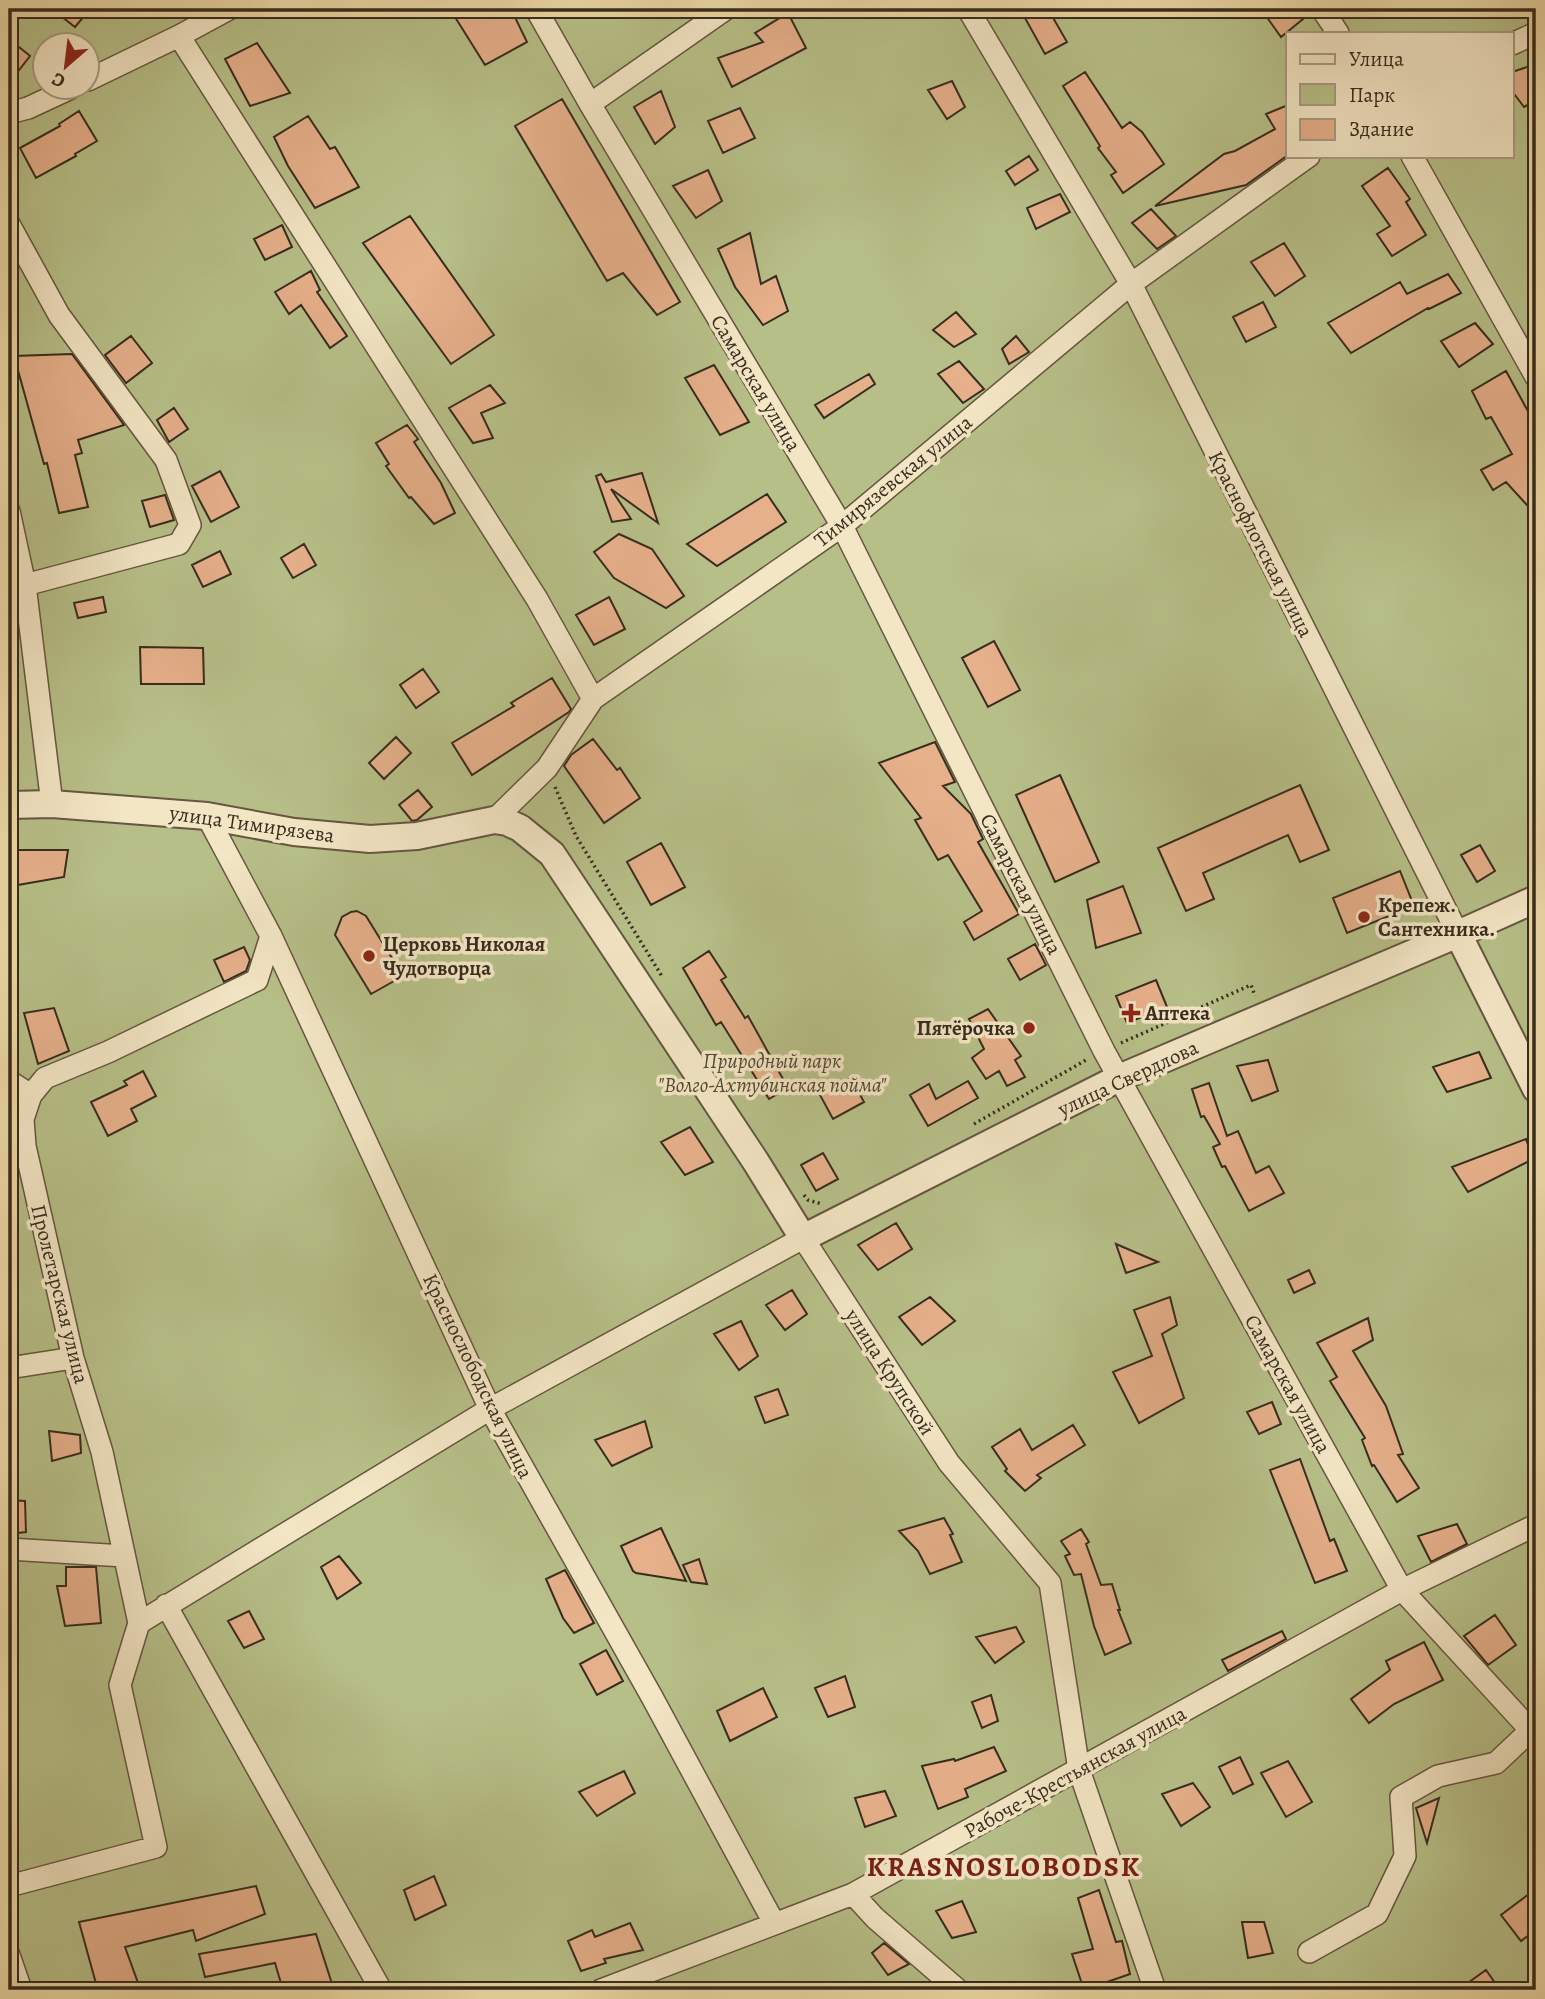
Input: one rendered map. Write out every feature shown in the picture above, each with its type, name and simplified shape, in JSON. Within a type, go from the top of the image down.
[{"type":"street","points":[[102,72],[229,9]]},
{"type":"street","name":"Самарская улица","points":[[536,9],[842,526],[1104,1051],[1402,1590],[1534,1733]]},
{"type":"street","points":[[590,104],[726,9]]},
{"type":"street","name":"Краснофлотская улица","points":[[968,9],[1131,284],[1536,1089]]},
{"type":"street","points":[[1322,9],[1337,32]]},
{"type":"street","points":[[1514,43],[1536,33]]},
{"type":"street","points":[[179,36],[537,599],[593,699]]},
{"type":"street","points":[[9,113],[41,102]]},
{"type":"street","name":"Тимирязевская улица","points":[[494,820],[547,768],[593,699],[842,526],[1131,284],[1306,158]]},
{"type":"street","points":[[1413,158],[1536,377]]},
{"type":"street","points":[[9,224],[59,315],[166,460],[190,525],[179,544],[25,585]]},
{"type":"street","points":[[9,511],[25,585],[52,804]]},
{"type":"street","name":"улица Тимирязева","points":[[9,805],[52,804],[207,816],[294,832],[370,839],[417,836],[494,820]]},
{"type":"street","name":"Краснослободская улица","points":[[207,816],[271,936],[490,1409],[774,1923]]},
{"type":"street","name":"улица Крупской","points":[[494,820],[508,822],[520,828],[552,854],[756,1162],[949,1463],[1049,1584],[1079,1770],[1155,1990]]},
{"type":"street","name":"улица Свердлова","points":[[803,1238],[1119,1078],[1536,899]]},
{"type":"street","points":[[9,1081],[31,1095],[45,1079],[108,1052],[257,980],[271,936]]},
{"type":"street","name":"Пролетарская улица","points":[[31,1095],[23,1119],[25,1146],[74,1358],[102,1452],[139,1623]]},
{"type":"street","points":[[9,1886],[156,1847],[120,1685],[139,1623],[490,1409],[803,1238]]},
{"type":"street","points":[[9,1368],[74,1358]]},
{"type":"street","name":"Рабоче-Крестьянская улица","points":[[601,1990],[853,1894],[1402,1590],[1536,1525]]},
{"type":"street","points":[[9,1549],[124,1556]]},
{"type":"street","points":[[166,1605],[381,1990]]},
{"type":"street","points":[[1309,1952],[1377,1914],[1405,1856],[1401,1797],[1438,1776],[1496,1763],[1534,1733]]},
{"type":"street","points":[[853,1894],[875,1918],[958,1990]]},
{"type":"street","points":[[9,1955],[21,1990]]},
{"type":"path","points":[[547,768],[576,836],[669,987]]},
{"type":"path","points":[[973,1125],[1051,1078],[1104,1051],[1251,985],[1259,1004]]},
{"type":"path","points":[[799,1189],[808,1199],[823,1204]]},
{"type":"green space","name":"Природный парк \"Волго-Ахтубинская пойма\"","points":[[9,9],[1536,9],[1536,1990],[9,1990]]},
{"type":"building","points":[[52,9],[90,9],[75,27]]},
{"type":"building","points":[[450,9],[511,9],[527,42],[485,65]]},
{"type":"building","points":[[1020,9],[1048,9],[1067,42],[1045,54]]},
{"type":"building","points":[[1261,9],[1296,9],[1303,19],[1281,37]]},
{"type":"building","points":[[788,13],[806,48],[732,87],[718,58],[763,42],[755,33]]},
{"type":"building","points":[[9,39],[30,56],[9,83]]},
{"type":"building","points":[[257,43],[290,93],[250,106],[225,59]]},
{"type":"building","points":[[1536,64],[1536,100],[1524,107],[1514,94],[1514,71]]},
{"type":"building","points":[[1085,72],[1122,128],[1130,122],[1142,132],[1164,164],[1123,193],[1111,175],[1116,172],[1098,148],[1100,146],[1063,86]]},
{"type":"building","points":[[952,81],[965,107],[947,119],[928,90]]},
{"type":"building","points":[[661,91],[675,127],[655,144],[634,107]]},
{"type":"building","points":[[562,99],[680,302],[657,315],[623,273],[607,281],[515,126]]},
{"type":"building","points":[[1286,106],[1286,156],[1246,185],[1155,206],[1224,154],[1235,151],[1275,129],[1266,114]]},
{"type":"building","points":[[740,108],[755,138],[723,153],[708,121]]},
{"type":"building","points":[[79,111],[97,141],[36,178],[20,148],[60,126],[59,124]]},
{"type":"building","points":[[308,116],[330,149],[335,147],[359,187],[315,208],[288,166],[274,137]]},
{"type":"building","points":[[1029,156],[1038,170],[1015,185],[1006,171]]},
{"type":"building","points":[[1388,168],[1410,199],[1406,202],[1426,235],[1392,256],[1377,234],[1390,226],[1362,186]]},
{"type":"building","points":[[708,170],[722,201],[696,218],[673,186]]},
{"type":"building","points":[[1060,194],[1070,212],[1036,229],[1027,208]]},
{"type":"building","points":[[1151,209],[1176,236],[1157,249],[1132,223]]},
{"type":"building","points":[[410,216],[494,335],[451,364],[363,243]]},
{"type":"building","points":[[282,225],[292,247],[265,260],[254,239]]},
{"type":"building","points":[[750,233],[761,284],[776,276],[788,311],[763,325],[735,287],[718,249]]},
{"type":"building","points":[[1284,243],[1305,276],[1275,296],[1251,262]]},
{"type":"building","points":[[311,271],[320,290],[317,292],[347,336],[330,348],[301,305],[289,314],[275,292]]},
{"type":"building","points":[[1448,274],[1461,293],[1428,308],[1351,353],[1328,323],[1400,282],[1407,294]]},
{"type":"building","points":[[1263,302],[1276,327],[1246,342],[1233,317]]},
{"type":"building","points":[[956,312],[976,334],[954,347],[933,330]]},
{"type":"building","points":[[1475,323],[1493,344],[1459,367],[1441,341]]},
{"type":"building","points":[[131,336],[152,363],[126,383],[105,355]]},
{"type":"building","points":[[1016,336],[1029,352],[1009,364],[1002,349]]},
{"type":"building","points":[[72,354],[124,425],[78,440],[82,453],[75,455],[88,507],[59,513],[47,463],[44,464],[14,356]]},
{"type":"building","points":[[959,361],[984,389],[963,403],[938,374]]},
{"type":"building","points":[[714,365],[749,422],[720,435],[685,378]]},
{"type":"building","points":[[1506,371],[1536,426],[1536,515],[1506,482],[1493,490],[1481,470],[1512,454],[1491,417],[1486,419],[1472,391]]},
{"type":"building","points":[[869,374],[875,384],[824,418],[815,405]]},
{"type":"building","points":[[490,385],[505,403],[481,413],[493,438],[473,443],[449,408]]},
{"type":"building","points":[[174,408],[188,429],[169,442],[157,420]]},
{"type":"building","points":[[407,425],[418,439],[414,442],[441,483],[455,513],[434,524],[411,497],[409,498],[386,466],[389,464],[376,443]]},
{"type":"building","points":[[220,471],[239,507],[211,522],[192,486]]},
{"type":"building","points":[[642,473],[658,523],[611,489],[631,519],[612,522],[596,476],[601,474],[606,482]]},
{"type":"building","points":[[767,494],[786,522],[717,566],[687,544]]},
{"type":"building","points":[[165,495],[174,520],[150,527],[142,501]]},
{"type":"building","points":[[619,534],[652,549],[684,596],[666,608],[614,578],[594,552]]},
{"type":"building","points":[[304,544],[316,565],[293,578],[281,558]]},
{"type":"building","points":[[220,551],[231,574],[203,587],[192,565]]},
{"type":"building","points":[[103,597],[106,612],[78,618],[74,603]]},
{"type":"building","points":[[609,597],[625,629],[594,645],[576,615]]},
{"type":"building","points":[[994,641],[1020,690],[988,707],[962,658]]},
{"type":"building","points":[[140,647],[203,648],[204,684],[141,684]]},
{"type":"building","points":[[423,669],[439,692],[416,708],[400,685]]},
{"type":"building","points":[[552,678],[571,709],[569,712],[472,775],[452,743],[514,706],[511,703]]},
{"type":"building","points":[[396,737],[411,753],[384,779],[369,763]]},
{"type":"building","points":[[593,739],[617,770],[620,768],[640,798],[604,823],[564,766],[571,755]]},
{"type":"building","points":[[935,742],[955,782],[943,786],[971,814],[983,839],[978,842],[1019,914],[974,940],[964,922],[982,911],[948,855],[938,860],[915,820],[921,818],[879,763]]},
{"type":"building","points":[[1060,775],[1099,862],[1055,882],[1016,795]]},
{"type":"building","points":[[1300,785],[1329,850],[1300,862],[1288,835],[1203,873],[1214,899],[1186,911],[1158,848]]},
{"type":"building","points":[[418,790],[432,807],[412,821],[399,805]]},
{"type":"building","points":[[661,843],[685,887],[651,905],[627,862]]},
{"type":"building","points":[[1480,845],[1495,871],[1477,882],[1461,855]]},
{"type":"building","points":[[13,850],[68,850],[64,877],[12,886]]},
{"type":"building","points":[[1400,871],[1414,906],[1347,933],[1333,898]]},
{"type":"building","points":[[1123,886],[1141,933],[1096,948],[1087,900]]},
{"type":"building","name":"Церковь Николая Чудотворца","points":[[357,911],[366,916],[403,976],[371,994],[335,935],[342,917]]},
{"type":"building","points":[[1035,944],[1046,965],[1020,980],[1008,959]]},
{"type":"building","points":[[244,947],[250,960],[246,971],[224,982],[214,960]]},
{"type":"building","points":[[709,951],[726,977],[721,980],[745,1018],[748,1016],[788,1088],[769,1099],[721,1022],[716,1025],[683,968]]},
{"type":"building","points":[[1156,980],[1167,1007],[1127,1023],[1116,996]]},
{"type":"building","points":[[54,1008],[69,1051],[38,1064],[24,1013]]},
{"type":"building","points":[[988,1009],[1021,1056],[1015,1060],[1025,1077],[1007,1086],[999,1071],[986,1079],[972,1058],[984,1049],[969,1019]]},
{"type":"building","points":[[1479,1052],[1491,1078],[1447,1092],[1433,1067]]},
{"type":"building","points":[[1268,1060],[1278,1091],[1252,1101],[1237,1066]]},
{"type":"building","points":[[143,1071],[156,1096],[131,1109],[137,1121],[108,1136],[91,1102],[127,1085],[124,1081]]},
{"type":"building","points":[[851,1078],[864,1102],[833,1119],[820,1095]]},
{"type":"building","points":[[968,1081],[978,1098],[928,1126],[910,1095],[929,1084],[936,1099]]},
{"type":"building","points":[[1209,1083],[1227,1136],[1238,1131],[1256,1173],[1269,1166],[1284,1193],[1249,1211],[1225,1166],[1222,1167],[1213,1147],[1220,1144],[1204,1116],[1201,1117],[1192,1089]]},
{"type":"building","points":[[690,1127],[713,1162],[685,1175],[661,1142]]},
{"type":"building","points":[[1526,1139],[1533,1159],[1468,1192],[1452,1167]]},
{"type":"building","points":[[823,1153],[838,1179],[816,1191],[801,1165]]},
{"type":"building","points":[[896,1223],[912,1249],[878,1270],[858,1245]]},
{"type":"building","points":[[1116,1244],[1158,1262],[1126,1273]]},
{"type":"building","points":[[1309,1270],[1315,1283],[1294,1293],[1288,1280]]},
{"type":"building","points":[[792,1290],[807,1314],[785,1330],[766,1305]]},
{"type":"building","points":[[930,1297],[955,1321],[922,1345],[899,1317]]},
{"type":"building","points":[[1170,1297],[1177,1325],[1162,1334],[1184,1398],[1139,1423],[1113,1372],[1152,1356],[1134,1310]]},
{"type":"building","points":[[1368,1318],[1373,1340],[1353,1351],[1386,1406],[1403,1454],[1398,1455],[1419,1488],[1397,1502],[1374,1465],[1372,1466],[1362,1440],[1365,1438],[1330,1381],[1337,1377],[1317,1343]]},
{"type":"building","points":[[741,1321],[758,1356],[739,1370],[714,1334]]},
{"type":"building","points":[[778,1389],[788,1415],[765,1423],[755,1397]]},
{"type":"building","points":[[1272,1402],[1281,1424],[1259,1434],[1247,1412]]},
{"type":"building","points":[[645,1421],[652,1447],[612,1466],[595,1440]]},
{"type":"building","points":[[1073,1425],[1085,1445],[1037,1475],[1041,1478],[1025,1491],[1005,1471],[1007,1469],[992,1447],[1020,1429],[1032,1450]]},
{"type":"building","points":[[49,1431],[80,1435],[81,1453],[52,1461]]},
{"type":"building","points":[[1300,1459],[1330,1541],[1334,1539],[1347,1571],[1315,1583],[1270,1470]]},
{"type":"building","points":[[9,1500],[25,1501],[26,1532],[9,1534]]},
{"type":"building","points":[[944,1518],[953,1534],[950,1535],[962,1562],[930,1574],[918,1551],[899,1531]]},
{"type":"building","points":[[1457,1524],[1467,1544],[1431,1562],[1418,1536]]},
{"type":"building","points":[[661,1528],[686,1581],[636,1573],[621,1546]]},
{"type":"building","points":[[1081,1529],[1089,1542],[1086,1544],[1101,1585],[1112,1584],[1118,1610],[1131,1643],[1105,1655],[1094,1626],[1081,1574],[1074,1575],[1065,1556],[1070,1554],[1061,1541]]},
{"type":"building","points":[[339,1556],[361,1583],[337,1599],[321,1567]]},
{"type":"building","points":[[699,1559],[707,1584],[691,1582],[683,1565]]},
{"type":"building","points":[[66,1567],[96,1567],[101,1623],[65,1626],[57,1586],[66,1586]]},
{"type":"building","points":[[565,1570],[594,1623],[574,1633],[563,1618],[546,1579]]},
{"type":"building","points":[[249,1611],[264,1639],[244,1648],[228,1621]]},
{"type":"building","points":[[1495,1615],[1516,1645],[1488,1665],[1464,1636]]},
{"type":"building","points":[[1016,1627],[1024,1642],[995,1663],[976,1637]]},
{"type":"building","points":[[1282,1631],[1286,1639],[1228,1671],[1222,1660]]},
{"type":"building","points":[[1424,1642],[1443,1680],[1394,1704],[1369,1723],[1351,1699],[1390,1670],[1386,1661]]},
{"type":"building","points":[[606,1650],[623,1681],[597,1695],[580,1664]]},
{"type":"building","points":[[845,1676],[855,1707],[828,1717],[815,1688]]},
{"type":"building","points":[[763,1688],[777,1717],[730,1741],[717,1711]]},
{"type":"building","points":[[991,1695],[998,1721],[982,1728],[972,1702]]},
{"type":"building","points":[[994,1747],[1006,1771],[965,1789],[968,1797],[938,1809],[922,1766],[954,1759],[955,1761]]},
{"type":"building","points":[[1240,1757],[1253,1784],[1233,1794],[1219,1767]]},
{"type":"building","points":[[1288,1761],[1312,1802],[1286,1817],[1261,1773]]},
{"type":"building","points":[[624,1771],[635,1793],[597,1816],[579,1792]]},
{"type":"building","points":[[1193,1783],[1210,1807],[1181,1826],[1162,1794]]},
{"type":"building","points":[[885,1791],[896,1816],[865,1827],[855,1798]]},
{"type":"building","points":[[1439,1798],[1427,1843],[1416,1808]]},
{"type":"building","points":[[434,1876],[446,1905],[415,1920],[404,1890]]},
{"type":"building","points":[[256,1886],[265,1914],[196,1941],[193,1930],[125,1947],[138,1983],[97,1987],[79,1922]]},
{"type":"building","points":[[1099,1890],[1116,1942],[1122,1941],[1130,1974],[1084,1990],[1072,1954],[1093,1949],[1078,1898]]},
{"type":"building","points":[[1529,1894],[1536,1904],[1536,1930],[1521,1941],[1501,1915]]},
{"type":"building","points":[[962,1901],[976,1932],[952,1938],[936,1911]]},
{"type":"building","points":[[1242,1922],[1264,1922],[1273,1953],[1248,1958]]},
{"type":"building","points":[[630,1923],[643,1950],[604,1959],[606,1963],[581,1971],[568,1941],[592,1930],[595,1937]]},
{"type":"building","points":[[316,1934],[334,1990],[283,1990],[275,1963],[205,1977],[199,1954]]},
{"type":"building","points":[[884,1943],[909,1964],[888,1975],[872,1953]]},
{"type":"building","points":[[1486,1970],[1500,1990],[1458,1990]]},
{"type":"place","name":"Крепеж. Сантехника.","points":[[1364,917]]},
{"type":"place","name":"Церковь Николая Чудотворца","points":[[369,956]]},
{"type":"place","name":"Аптека","points":[[1131,1013]]},
{"type":"place","name":"Пятёрочка","points":[[1029,1028]]},
{"type":"district","name":"KRASNOSLOBODSK","points":[[1004,1866]]}]
